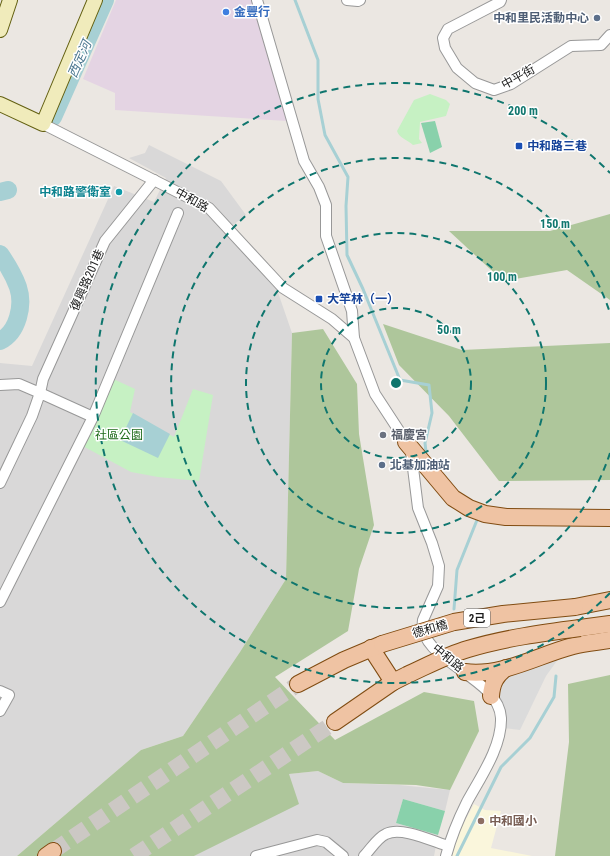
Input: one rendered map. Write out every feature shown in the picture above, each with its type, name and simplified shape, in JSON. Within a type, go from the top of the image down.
[{"type":"main road","points":[[406,442],[453,498],[469,508],[486,514],[506,517],[610,518]]},
{"type":"main road","points":[[412,465],[418,463],[429,470]]},
{"type":"main road","name":"德和橋","points":[[377,646],[454,622],[503,614],[575,607],[610,600]]},
{"type":"main road","name":"2己","points":[[334,722],[400,679],[467,649],[523,636],[610,624]]},
{"type":"main road","points":[[465,672],[474,673],[506,668],[574,646],[610,640]]},
{"type":"main road","points":[[377,646],[400,679]]},
{"type":"main road","name":"2己","points":[[298,684],[344,660],[377,646]]},
{"type":"main road","points":[[491,696],[494,681],[506,668]]},
{"type":"street","points":[[0,30],[10,0]]},
{"type":"street","points":[[43,124],[95,0]]},
{"type":"street","name":"中和路","points":[[257,0],[304,161],[319,187],[326,205],[326,236],[352,311],[354,338],[375,394],[411,452],[418,508],[432,542],[439,566],[438,586],[423,620],[422,626],[424,634],[428,642],[438,653],[465,672],[491,696],[498,705],[501,718],[500,729],[493,756],[467,803],[454,830],[447,851]]},
{"type":"street","points":[[347,0],[360,0]]},
{"type":"street","name":"中平街","points":[[502,0],[448,28],[443,38],[444,48],[457,68],[475,83],[494,90],[511,84],[571,46],[601,45],[610,36]]},
{"type":"street","name":"中和路","points":[[0,104],[43,124],[209,208],[283,288],[332,319],[354,338]]},
{"type":"street","name":"復興路201巷","points":[[0,483],[32,416],[43,379],[105,241],[154,180]]},
{"type":"street","points":[[0,602],[93,417],[178,213]]},
{"type":"street","points":[[332,319],[346,321],[351,316],[352,311]]},
{"type":"street","points":[[0,384],[19,384],[40,392],[93,417]]},
{"type":"street","points":[[0,691],[9,695],[0,711]]},
{"type":"street","points":[[364,856],[379,839],[385,834],[393,831],[402,832],[447,851]]},
{"type":"street","points":[[256,856],[317,840],[326,842],[343,856]]},
{"type":"shaded area","points":[[116,0],[253,0],[287,121],[115,110],[115,93],[83,79]]},
{"type":"shaded area","points":[[149,145],[221,181],[246,215],[229,228],[273,278],[292,333],[286,579],[240,652],[183,736],[141,750],[17,856],[0,856],[0,363],[32,366],[114,186],[154,202],[166,178],[129,158],[145,153]]},
{"type":"shaded area","points":[[559,658],[546,676],[520,730],[503,728],[497,694],[501,677]]},
{"type":"shaded area","points":[[318,771],[343,783],[399,785],[450,790],[445,811],[403,799],[396,823],[438,835],[434,856],[194,856],[202,851],[289,774]]},
{"type":"shaded area","name":"中和國小","points":[[474,804],[485,810],[501,811],[491,848],[532,856],[452,856],[459,832]]},
{"type":"green space","points":[[430,94],[446,100],[450,104],[446,116],[420,122],[419,139],[422,143],[413,145],[402,137],[397,131],[414,100]]},
{"type":"green space","points":[[435,121],[442,147],[430,153],[421,123]]},
{"type":"green space","points":[[610,214],[610,300],[567,270],[503,281],[449,231],[550,231]]},
{"type":"green space","points":[[383,324],[462,350],[610,343],[610,480],[499,481],[449,416],[399,365]]},
{"type":"green space","points":[[323,329],[357,384],[359,434],[374,525],[359,569],[348,631],[275,677],[335,740],[424,692],[474,701],[479,731],[450,790],[416,785],[343,783],[318,771],[289,774],[299,804],[194,856],[17,856],[141,750],[183,736],[240,652],[286,579],[292,333]]},
{"type":"green space","name":"社區公園","points":[[109,377],[135,389],[130,412],[174,437],[193,389],[213,395],[199,481],[158,477],[131,472],[79,444]]},
{"type":"green space","points":[[610,675],[610,856],[555,856],[569,742],[568,684]]},
{"type":"green space","points":[[403,799],[445,811],[438,835],[396,823]]},
{"type":"water","points":[[133,413],[170,434],[158,458],[120,440]]},
{"type":"waterway","name":"西定河","points":[[53,117],[105,0]]},
{"type":"waterway","points":[[295,0],[318,60],[318,99],[325,135],[348,177],[346,206],[347,255],[363,289],[400,380],[429,385],[432,413],[425,443],[426,452]]},
{"type":"waterway","name":"西定河","points":[[0,192],[8,190]]},
{"type":"waterway","name":"西定河","points":[[0,254],[10,270],[20,294],[20,310],[15,325],[6,337],[0,341]]},
{"type":"waterway","points":[[454,609],[457,570],[477,520]]},
{"type":"waterway","points":[[457,856],[501,767],[530,738],[554,697],[556,676]]},
{"type":"tunnel","points":[[53,851],[298,684]]},
{"type":"tunnel","points":[[134,856],[335,722]]},
{"type":"place","name":"金豐行","points":[[226,12]]},
{"type":"place","name":"中和里民活動中心","points":[[597,18]]},
{"type":"place","name":"中和路三巷","points":[[519,146]]},
{"type":"place","name":"中和路警衛室","points":[[119,192]]},
{"type":"place","name":"大竿林（一）","points":[[319,299]]},
{"type":"place","name":"福慶宮","points":[[383,435]]},
{"type":"place","name":"北基加油站","points":[[382,465]]},
{"type":"place","name":"中和國小","points":[[481,821]]}]
